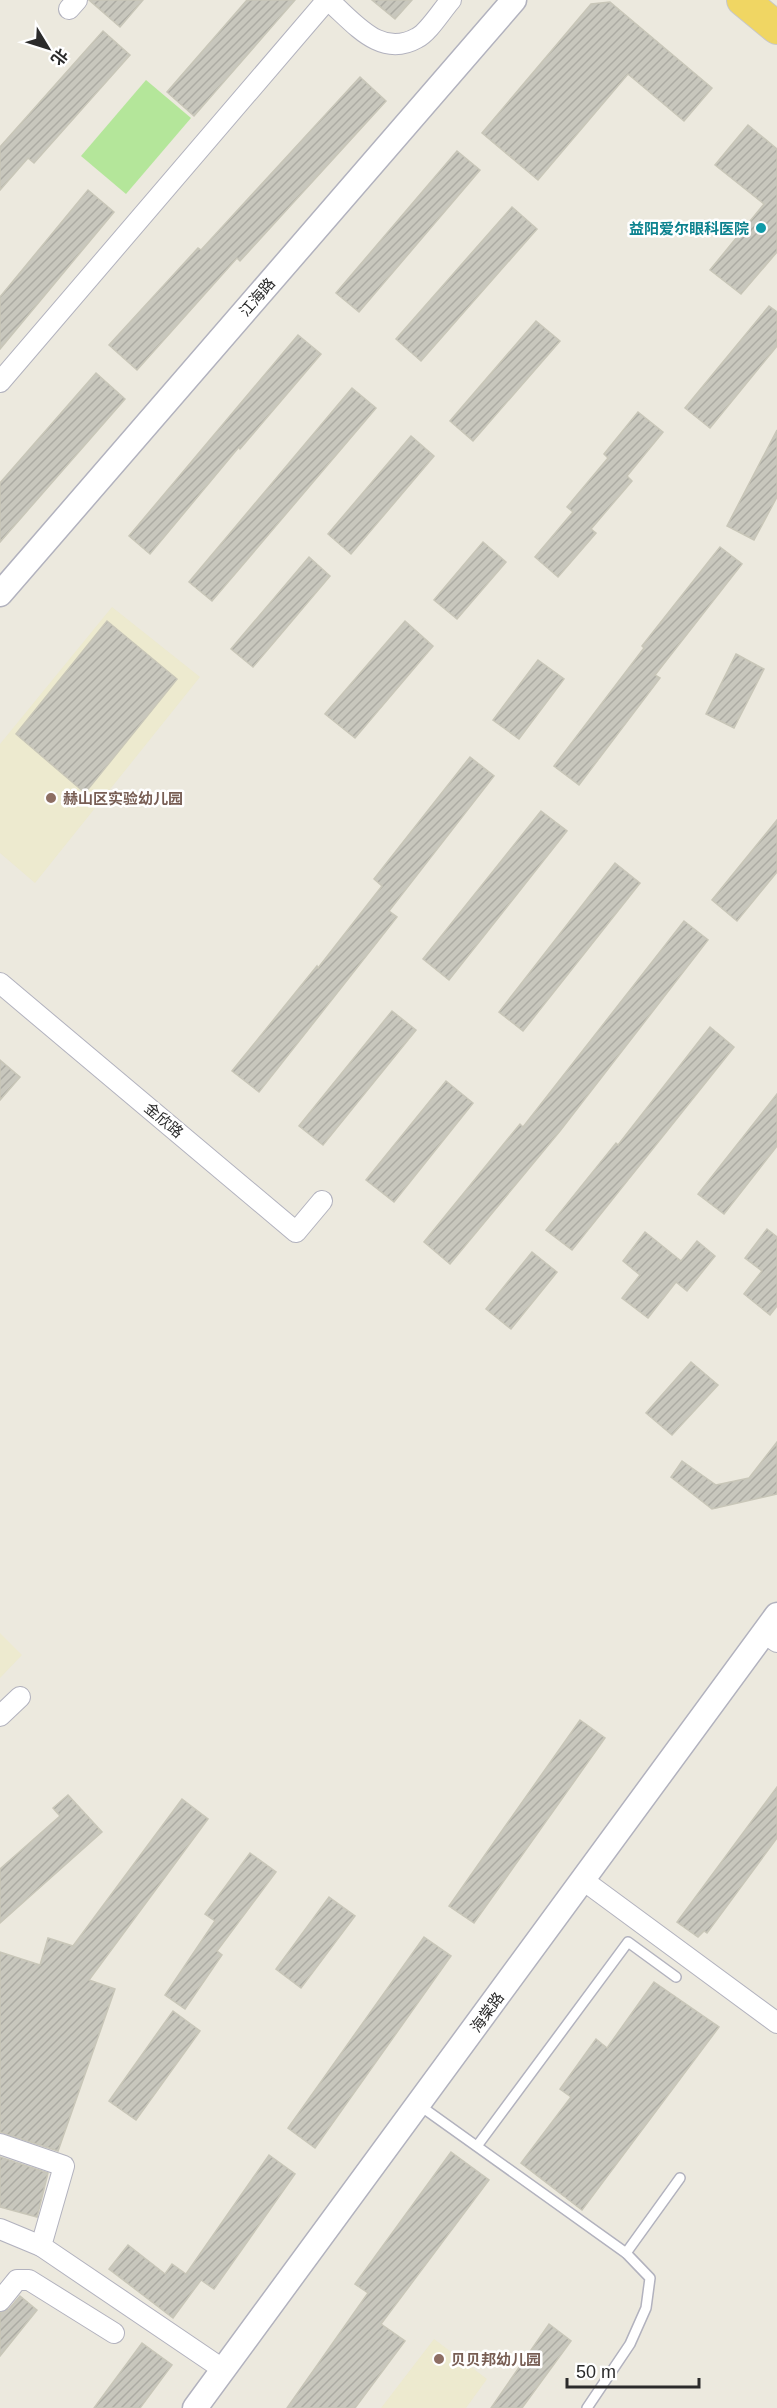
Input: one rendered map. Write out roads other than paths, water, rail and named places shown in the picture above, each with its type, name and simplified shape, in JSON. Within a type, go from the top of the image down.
[{"type":"highway","points":[[743,0],[777,28]]},
{"type":"street","points":[[0,382],[327,0],[376,42],[395,46],[419,38],[451,0]]},
{"type":"street","name":"江海路","points":[[0,594],[514,0]]},
{"type":"street","name":"金欣路","points":[[0,983],[296,1232],[322,1201]]},
{"type":"street","name":"海棠路","points":[[195,2408],[584,1880],[773,1630]]},
{"type":"street","points":[[0,1716],[20,1697]]},
{"type":"street","points":[[584,1880],[777,2023]]},
{"type":"street","points":[[0,2144],[64,2166],[41,2246]]},
{"type":"street","points":[[0,2229],[41,2246],[224,2370]]},
{"type":"street","points":[[0,2301],[17,2280],[29,2280],[114,2332]]},
{"type":"lane","points":[[477,2146],[628,1942],[676,1977]]},
{"type":"lane","points":[[418,2105],[626,2253],[650,2278],[646,2308],[630,2344],[587,2408]]},
{"type":"lane","points":[[626,2253],[680,2178]]},
{"type":"place","name":"益阳爱尔眼科医院","points":[[761,228]]},
{"type":"place","name":"赫山区实验幼儿园","points":[[51,798]]},
{"type":"place","name":"贝贝邦幼儿园","points":[[439,2359]]}]
